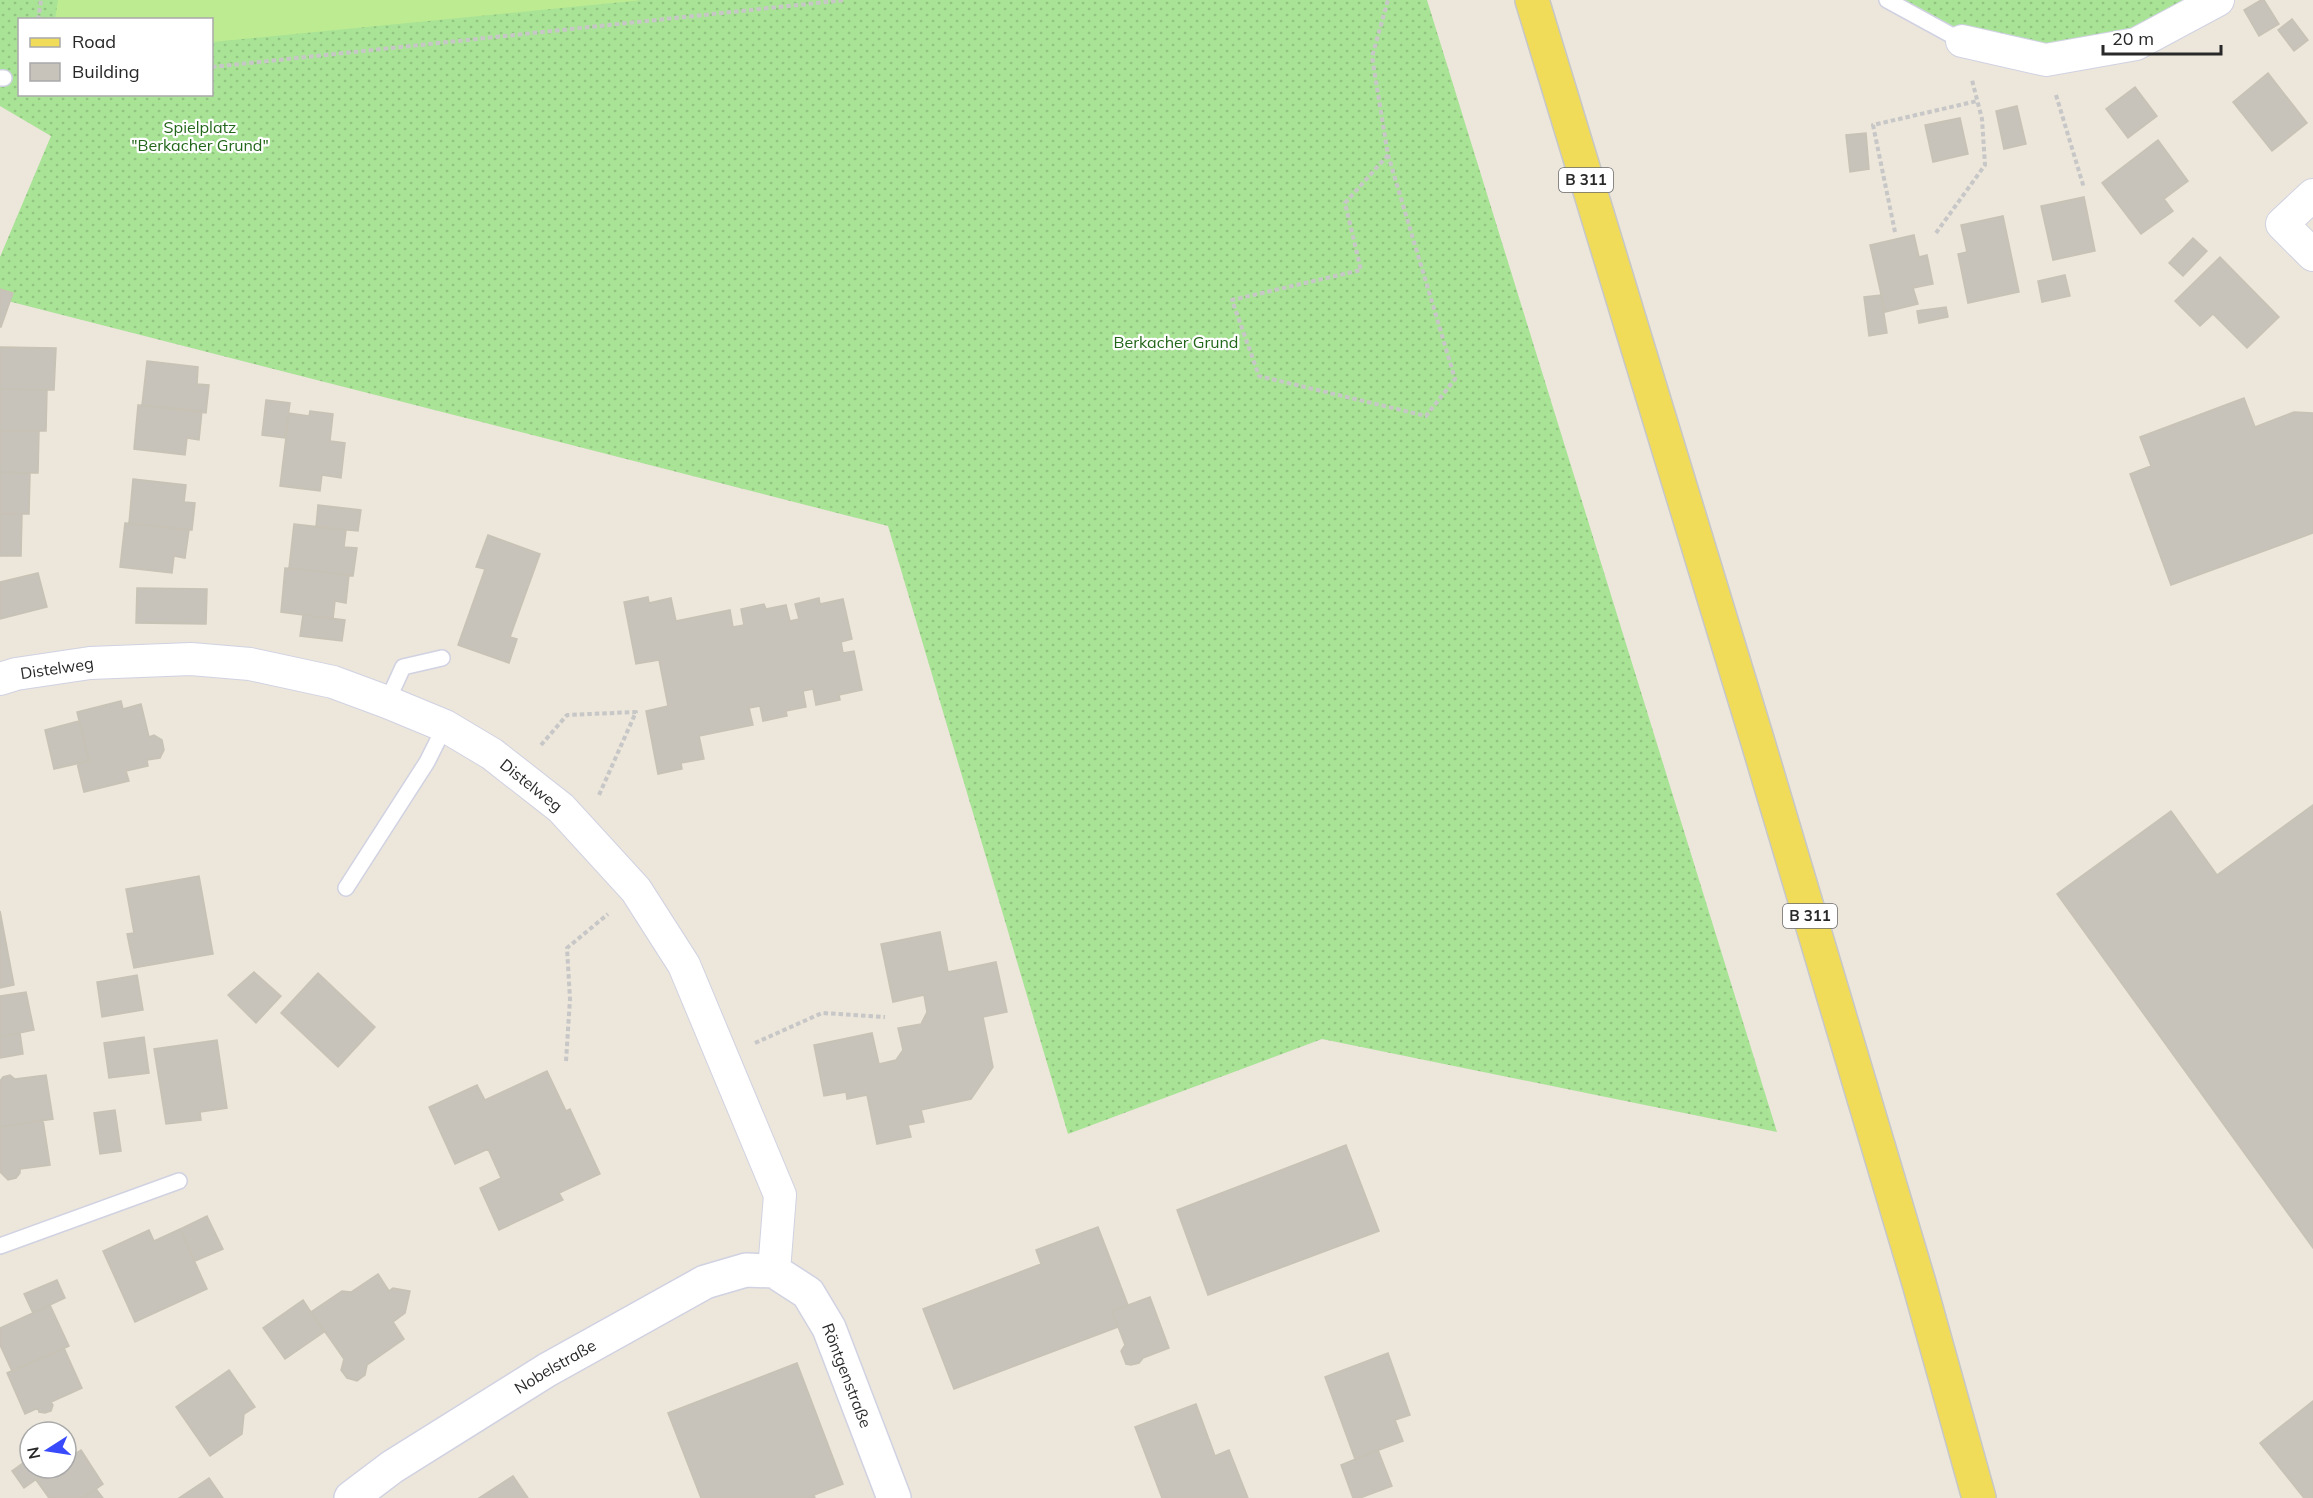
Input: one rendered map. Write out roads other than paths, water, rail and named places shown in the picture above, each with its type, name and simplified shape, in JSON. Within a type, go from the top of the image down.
[{"type":"main road","name":"B 311","points":[[1535,12],[1916,1272],[1979,1498]]},
{"type":"street","points":[[1962,41],[2046,60],[2136,44],[2218,0]]},
{"type":"street","points":[[2313,195],[2282,224],[2313,255]]},
{"type":"street","name":"Distelweg","points":[[0,679],[16,674],[90,663],[190,658],[250,664],[333,682],[387,702],[445,726],[492,754],[517,773],[561,808],[636,890],[684,965],[780,1195],[774,1271]]},
{"type":"street","name":"Nobelstraße","points":[[351,1498],[392,1467],[547,1370],[705,1282],[746,1270],[774,1271]]},
{"type":"street","name":"Röntgenstraße","points":[[774,1271],[808,1293],[829,1328],[894,1498]]},
{"type":"lane","points":[[1887,0],[1962,41]]},
{"type":"lane","points":[[387,702],[403,667],[442,658]]},
{"type":"lane","points":[[346,888],[427,762],[445,726]]},
{"type":"lane","points":[[0,1246],[178,1181]]},
{"type":"park label","name":"Spielplatz \"Berkacher Grund\"","points":[[200,136]]},
{"type":"park label","name":"Berkacher Grund","points":[[1176,342]]}]
